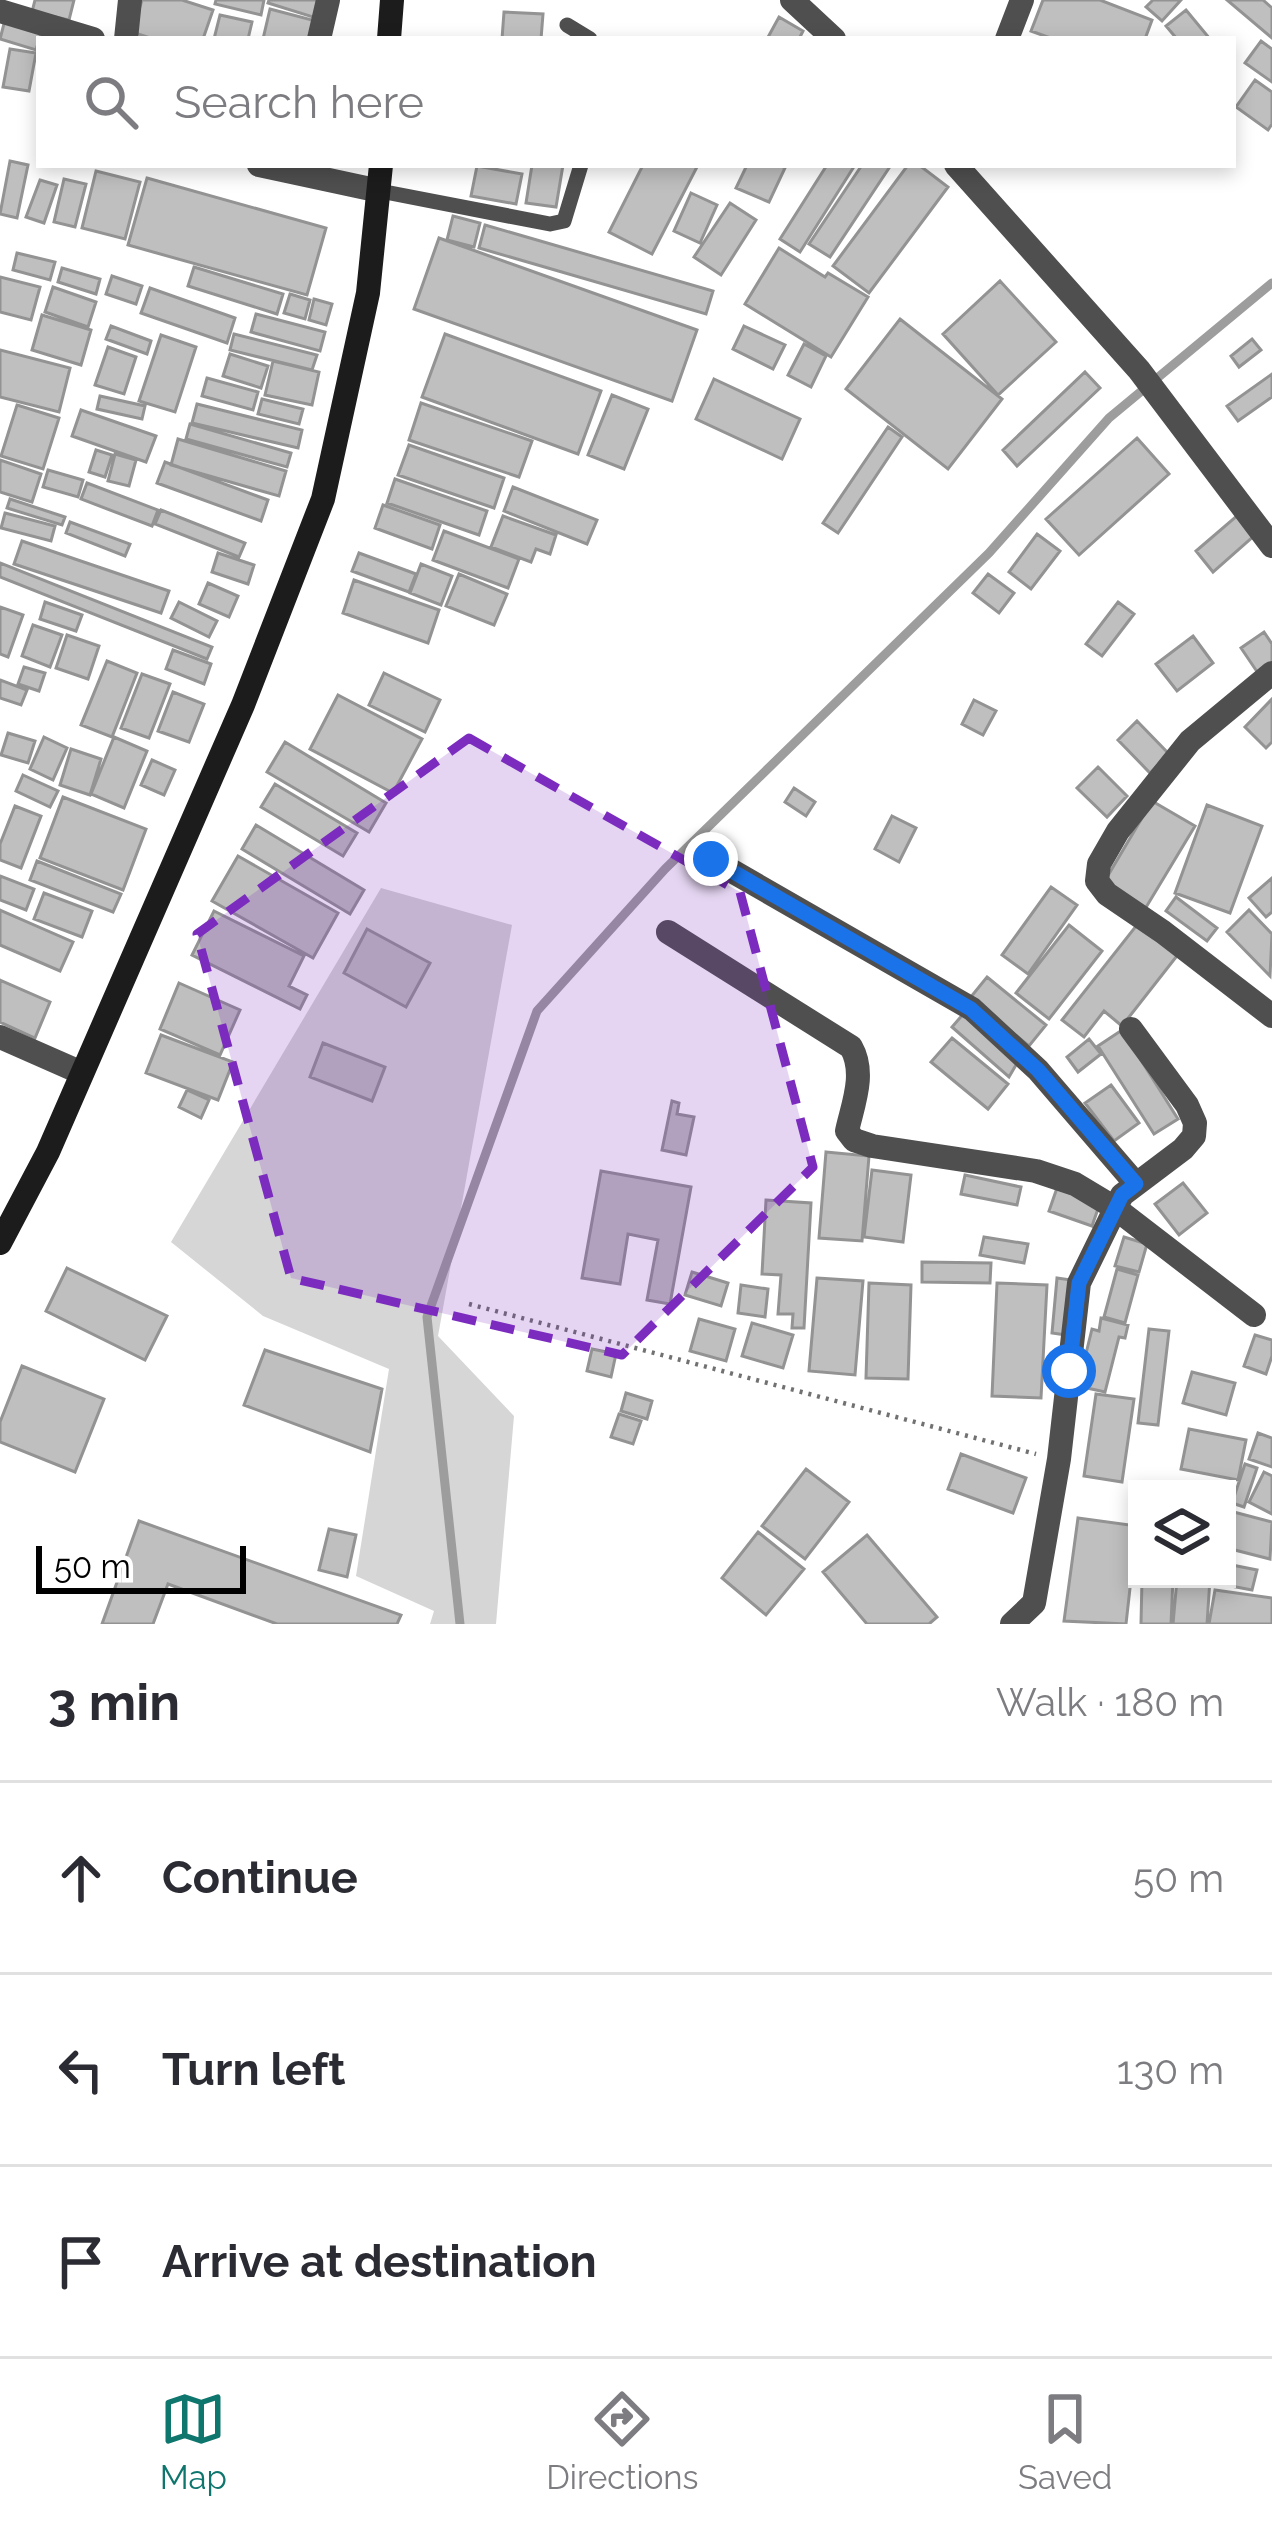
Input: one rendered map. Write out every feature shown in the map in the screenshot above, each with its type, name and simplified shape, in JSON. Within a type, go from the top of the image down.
[{"type":"main road","points":[[389,36],[392,0]]},
{"type":"main road","points":[[0,1244],[11,1208],[48,1152],[243,705],[323,499],[368,292],[381,168]]},
{"type":"street","points":[[126,36],[130,0]]},
{"type":"street","points":[[321,36],[328,0]]},
{"type":"street","points":[[792,0],[831,36]]},
{"type":"street","points":[[1008,36],[1022,0]]},
{"type":"street","points":[[0,10],[83,36]]},
{"type":"street","points":[[274,168],[380,191]]},
{"type":"street","points":[[959,168],[1139,370],[1272,546]]},
{"type":"street","points":[[1268,1007],[1107,894],[1097,881],[1100,864],[1118,831],[1190,741],[1272,673]]},
{"type":"street","points":[[711,859],[971,1009],[1038,1070],[1136,1184]]},
{"type":"street","points":[[668,932],[851,1047],[857,1057],[858,1080],[847,1131],[854,1140],[1036,1171],[1075,1184],[1115,1208],[1254,1315]]},
{"type":"street","points":[[1012,1624],[1034,1603],[1059,1459],[1079,1283],[1122,1195],[1194,1136],[1195,1123],[1187,1105],[1131,1029]]},
{"type":"street","points":[[0,1037],[82,1073]]},
{"type":"lane","points":[[567,25],[585,36]]},
{"type":"lane","points":[[380,191],[550,224],[564,221],[580,168]]},
{"type":"path","points":[[470,1304],[1059,1459]]},
{"type":"highlighted area","points":[[469,738],[740,892],[813,1167],[622,1355],[291,1278],[197,934]]},
{"type":"shaded area","points":[[381,888],[512,925],[438,1336],[514,1416],[496,1624],[430,1624],[434,1611],[356,1576],[389,1369],[263,1316],[171,1242]]},
{"type":"building","points":[[35,0],[74,0],[69,20],[32,12]]},
{"type":"building","points":[[142,0],[182,0],[213,10],[204,36],[132,32]]},
{"type":"building","points":[[216,0],[264,0],[261,15],[215,4]]},
{"type":"building","points":[[269,0],[322,0],[316,18]]},
{"type":"building","points":[[1043,0],[1100,0],[1152,20],[1146,36],[1045,36],[1031,31]]},
{"type":"building","points":[[1153,0],[1181,0],[1162,21],[1146,7]]},
{"type":"building","points":[[1227,0],[1263,0],[1272,8],[1272,38]]},
{"type":"building","points":[[270,9],[316,21],[313,36],[264,36]]},
{"type":"building","points":[[1186,10],[1208,36],[1174,36],[1166,26]]},
{"type":"building","points":[[504,12],[543,14],[541,36],[502,36]]},
{"type":"building","points":[[220,15],[252,22],[249,36],[215,36]]},
{"type":"building","points":[[6,16],[43,27],[36,36],[36,50],[0,39]]},
{"type":"building","points":[[779,17],[803,31],[800,36],[769,36]]},
{"type":"building","points":[[1261,41],[1272,49],[1272,82],[1245,63]]},
{"type":"building","points":[[10,49],[36,53],[29,91],[3,87]]},
{"type":"building","points":[[1255,80],[1272,92],[1268,130],[1236,107]]},
{"type":"building","points":[[10,161],[28,165],[17,218],[0,214]]},
{"type":"building","points":[[477,168],[522,174],[516,204],[471,196]]},
{"type":"building","points":[[532,168],[562,168],[556,207],[526,203]]},
{"type":"building","points":[[641,168],[696,168],[652,254],[609,232]]},
{"type":"building","points":[[746,168],[785,168],[769,202],[736,188]]},
{"type":"building","points":[[825,168],[853,168],[800,252],[780,239]]},
{"type":"building","points":[[860,168],[889,168],[830,257],[809,244]]},
{"type":"building","points":[[906,168],[923,168],[948,187],[869,293],[833,266]]},
{"type":"building","points":[[96,171],[140,182],[125,239],[82,228]]},
{"type":"building","points":[[147,178],[326,228],[307,295],[128,245]]},
{"type":"building","points":[[64,179],[86,184],[75,227],[54,222]]},
{"type":"building","points":[[40,180],[57,185],[44,223],[26,217]]},
{"type":"building","points":[[691,193],[717,205],[700,243],[674,231]]},
{"type":"building","points":[[730,203],[756,220],[721,275],[694,257]]},
{"type":"building","points":[[453,216],[480,223],[474,247],[447,240]]},
{"type":"building","points":[[485,225],[713,291],[706,314],[479,248]]},
{"type":"building","points":[[439,238],[697,330],[672,401],[414,309]]},
{"type":"building","points":[[779,248],[868,297],[831,357],[745,304]]},
{"type":"building","points":[[17,253],[55,262],[50,280],[13,270]]},
{"type":"building","points":[[194,267],[283,294],[277,314],[188,286]]},
{"type":"building","points":[[62,268],[100,279],[96,294],[58,282]]},
{"type":"building","points":[[112,276],[142,286],[136,304],[106,294]]},
{"type":"building","points":[[0,277],[40,287],[31,320],[0,312]]},
{"type":"building","points":[[1000,281],[1056,342],[998,395],[943,334]]},
{"type":"building","points":[[53,287],[96,302],[88,327],[45,312]]},
{"type":"building","points":[[150,288],[235,318],[227,343],[141,313]]},
{"type":"building","points":[[290,294],[310,300],[305,319],[284,313]]},
{"type":"building","points":[[314,299],[332,304],[326,325],[309,320]]},
{"type":"building","points":[[256,314],[325,332],[320,351],[251,332]]},
{"type":"building","points":[[42,315],[91,330],[81,365],[32,350]]},
{"type":"building","points":[[900,319],[1002,399],[948,469],[846,389]]},
{"type":"building","points":[[111,326],[151,341],[147,354],[106,339]]},
{"type":"building","points":[[744,326],[785,345],[773,369],[733,349]]},
{"type":"building","points":[[234,334],[317,355],[312,370],[230,350]]},
{"type":"building","points":[[445,334],[601,391],[578,454],[422,397]]},
{"type":"building","points":[[161,335],[196,347],[175,412],[139,401]]},
{"type":"building","points":[[1252,339],[1261,350],[1239,367],[1231,356]]},
{"type":"building","points":[[804,344],[826,356],[811,387],[788,375]]},
{"type":"building","points":[[108,347],[136,357],[124,394],[95,385]]},
{"type":"building","points":[[0,350],[70,368],[59,412],[0,397]]},
{"type":"building","points":[[230,354],[268,366],[261,388],[223,376]]},
{"type":"building","points":[[273,361],[319,372],[312,405],[265,395]]},
{"type":"building","points":[[1085,372],[1100,388],[1017,466],[1003,450]]},
{"type":"building","points":[[1272,374],[1272,397],[1238,421],[1227,406]]},
{"type":"building","points":[[207,378],[258,392],[253,410],[202,396]]},
{"type":"building","points":[[714,379],[800,419],[782,459],[696,419]]},
{"type":"building","points":[[612,395],[648,409],[624,469],[588,455]]},
{"type":"building","points":[[100,396],[145,406],[142,419],[97,409]]},
{"type":"building","points":[[262,399],[303,409],[299,424],[258,414]]},
{"type":"building","points":[[421,403],[532,441],[519,477],[409,440]]},
{"type":"building","points":[[197,404],[302,430],[298,448],[192,423]]},
{"type":"building","points":[[17,405],[59,418],[43,469],[1,456]]},
{"type":"building","points":[[81,410],[156,436],[146,462],[72,436]]},
{"type":"building","points":[[190,424],[291,453],[287,467],[186,439]]},
{"type":"building","points":[[888,427],[902,437],[838,533],[823,523]]},
{"type":"building","points":[[1137,438],[1169,474],[1079,555],[1046,519]]},
{"type":"building","points":[[178,439],[286,471],[279,496],[171,465]]},
{"type":"building","points":[[409,445],[504,478],[494,508],[398,475]]},
{"type":"building","points":[[96,450],[112,455],[105,477],[89,472]]},
{"type":"building","points":[[115,454],[136,460],[129,486],[108,481]]},
{"type":"building","points":[[0,460],[41,474],[32,502],[0,492]]},
{"type":"building","points":[[165,462],[268,500],[261,521],[157,483]]},
{"type":"building","points":[[48,470],[83,480],[78,497],[43,487]]},
{"type":"building","points":[[395,479],[487,511],[479,535],[387,503]]},
{"type":"building","points":[[87,483],[158,510],[152,526],[81,499]]},
{"type":"building","points":[[513,487],[597,520],[587,544],[504,511]]},
{"type":"building","points":[[10,499],[65,517],[62,525],[7,508]]},
{"type":"building","points":[[383,505],[440,525],[432,549],[375,528]]},
{"type":"building","points":[[161,510],[245,543],[239,557],[155,524]]},
{"type":"building","points":[[5,513],[55,526],[51,541],[1,528]]},
{"type":"building","points":[[1239,514],[1256,534],[1213,572],[1196,551]]},
{"type":"building","points":[[503,516],[556,535],[550,554],[536,549],[531,562],[491,547]]},
{"type":"building","points":[[70,522],[130,544],[125,556],[66,533]]},
{"type":"building","points":[[444,531],[519,559],[508,588],[433,560]]},
{"type":"building","points":[[1037,534],[1060,551],[1031,589],[1009,572]]},
{"type":"building","points":[[22,541],[169,591],[161,613],[14,564]]},
{"type":"building","points":[[218,553],[254,565],[248,584],[212,572]]},
{"type":"building","points":[[359,553],[416,574],[409,592],[352,571]]},
{"type":"building","points":[[0,563],[212,647],[207,659],[0,577]]},
{"type":"building","points":[[421,564],[452,576],[441,605],[410,593]]},
{"type":"building","points":[[459,574],[507,594],[494,625],[446,606]]},
{"type":"building","points":[[988,574],[1014,593],[999,613],[973,593]]},
{"type":"building","points":[[354,580],[439,610],[428,643],[343,613]]},
{"type":"building","points":[[208,583],[238,596],[229,617],[199,604]]},
{"type":"building","points":[[45,602],[82,615],[76,631],[40,619]]},
{"type":"building","points":[[179,602],[217,621],[209,637],[171,618]]},
{"type":"building","points":[[1118,602],[1134,614],[1102,656],[1086,644]]},
{"type":"building","points":[[0,607],[23,615],[8,657],[0,654]]},
{"type":"building","points":[[33,625],[62,635],[50,667],[22,656]]},
{"type":"building","points":[[1264,632],[1272,644],[1272,672],[1262,679],[1241,648]]},
{"type":"building","points":[[67,635],[99,646],[88,679],[56,668]]},
{"type":"building","points":[[1193,636],[1213,663],[1177,691],[1156,664]]},
{"type":"building","points":[[173,650],[211,664],[204,684],[166,669]]},
{"type":"building","points":[[107,661],[137,673],[112,737],[81,725]]},
{"type":"building","points":[[24,667],[45,673],[39,691],[18,684]]},
{"type":"building","points":[[384,673],[440,700],[425,732],[369,705]]},
{"type":"building","points":[[142,674],[170,684],[149,738],[121,728]]},
{"type":"building","points":[[0,680],[27,690],[21,705],[0,698]]},
{"type":"building","points":[[173,692],[204,704],[189,742],[158,731]]},
{"type":"building","points":[[338,695],[422,739],[393,793],[310,749]]},
{"type":"building","points":[[1272,699],[1272,742],[1266,748],[1245,727]]},
{"type":"building","points":[[974,700],[996,711],[983,735],[962,724]]},
{"type":"building","points":[[1137,721],[1169,754],[1150,773],[1118,740]]},
{"type":"building","points":[[8,733],[35,741],[28,763],[1,755]]},
{"type":"building","points":[[44,737],[67,748],[53,780],[30,769]]},
{"type":"building","points":[[114,737],[147,751],[124,808],[91,794]]},
{"type":"building","points":[[285,742],[386,803],[369,832],[267,772]]},
{"type":"building","points":[[71,749],[101,759],[90,795],[60,785]]},
{"type":"building","points":[[152,760],[175,770],[164,795],[141,785]]},
{"type":"building","points":[[1098,767],[1127,796],[1107,817],[1077,788]]},
{"type":"building","points":[[23,775],[58,791],[50,807],[16,791]]},
{"type":"building","points":[[275,784],[357,833],[343,856],[261,807]]},
{"type":"building","points":[[794,788],[815,802],[806,816],[785,802]]},
{"type":"building","points":[[63,797],[146,829],[123,890],[40,858]]},
{"type":"building","points":[[1152,801],[1195,826],[1145,909],[1103,884]]},
{"type":"building","points":[[1207,805],[1262,826],[1230,913],[1175,893]]},
{"type":"building","points":[[15,806],[41,816],[21,868],[0,860],[0,844]]},
{"type":"building","points":[[892,816],[916,828],[899,862],[875,849]]},
{"type":"building","points":[[256,825],[364,890],[350,914],[242,849]]},
{"type":"building","points":[[238,856],[338,913],[313,958],[212,901]]},
{"type":"building","points":[[37,861],[121,894],[113,912],[30,880]]},
{"type":"building","points":[[0,876],[34,889],[26,910],[0,900]]},
{"type":"building","points":[[1272,878],[1272,912],[1266,917],[1249,898]]},
{"type":"building","points":[[1051,887],[1077,905],[1028,974],[1002,955]]},
{"type":"building","points":[[44,893],[92,911],[82,937],[34,919]]},
{"type":"building","points":[[1176,897],[1217,928],[1207,941],[1166,911]]},
{"type":"building","points":[[0,910],[73,942],[60,971],[0,945]]},
{"type":"building","points":[[1249,910],[1272,934],[1270,976],[1227,932]]},
{"type":"building","points":[[214,911],[304,956],[289,986],[307,995],[300,1009],[192,955]]},
{"type":"building","points":[[1140,921],[1180,952],[1122,1026],[1104,1011],[1084,1037],[1062,1020]]},
{"type":"building","points":[[1069,925],[1102,951],[1049,1019],[1016,993]]},
{"type":"building","points":[[367,929],[430,963],[406,1007],[344,973]]},
{"type":"building","points":[[987,977],[1046,1025],[1029,1046],[970,998]]},
{"type":"building","points":[[0,980],[50,1002],[35,1038],[0,1022]]},
{"type":"building","points":[[179,983],[240,1010],[220,1055],[160,1029]]},
{"type":"building","points":[[965,1012],[1020,1058],[1009,1077],[952,1027]]},
{"type":"building","points":[[1122,1030],[1178,1119],[1154,1134],[1098,1046]]},
{"type":"building","points":[[161,1035],[233,1062],[218,1100],[146,1073]]},
{"type":"building","points":[[952,1038],[1008,1084],[988,1109],[931,1062]]},
{"type":"building","points":[[1089,1039],[1101,1054],[1078,1072],[1067,1057]]},
{"type":"building","points":[[323,1043],[385,1067],[372,1101],[310,1077]]},
{"type":"building","points":[[1111,1085],[1139,1123],[1114,1141],[1085,1103]]},
{"type":"building","points":[[187,1090],[209,1100],[201,1118],[179,1107]]},
{"type":"building","points":[[672,1101],[679,1103],[677,1114],[694,1117],[686,1155],[662,1150]]},
{"type":"building","points":[[826,1152],[869,1156],[862,1241],[819,1238]]},
{"type":"building","points":[[872,1170],[911,1175],[903,1242],[864,1237]]},
{"type":"building","points":[[601,1171],[691,1187],[670,1304],[647,1300],[658,1240],[628,1234],[620,1284],[582,1278]]},
{"type":"building","points":[[965,1175],[1021,1187],[1017,1205],[961,1194]]},
{"type":"building","points":[[1183,1183],[1207,1213],[1179,1235],[1155,1204]]},
{"type":"building","points":[[1057,1188],[1100,1203],[1092,1226],[1049,1211]]},
{"type":"building","points":[[766,1200],[811,1203],[804,1328],[792,1328],[793,1314],[778,1314],[781,1275],[762,1274]]},
{"type":"building","points":[[984,1237],[1028,1244],[1024,1263],[980,1255]]},
{"type":"building","points":[[1124,1237],[1147,1244],[1139,1272],[1115,1266]]},
{"type":"building","points":[[922,1262],[991,1263],[990,1283],[922,1282]]},
{"type":"building","points":[[67,1268],[167,1316],[145,1360],[46,1311]]},
{"type":"building","points":[[1117,1269],[1138,1275],[1125,1323],[1104,1317]]},
{"type":"building","points":[[692,1272],[728,1283],[721,1306],[685,1295]]},
{"type":"building","points":[[817,1278],[863,1281],[855,1375],[809,1371]]},
{"type":"building","points":[[1057,1278],[1071,1280],[1066,1335],[1052,1333]]},
{"type":"building","points":[[869,1283],[911,1285],[908,1379],[866,1378]]},
{"type":"building","points":[[997,1283],[1047,1285],[1041,1398],[992,1396]]},
{"type":"building","points":[[741,1285],[768,1289],[765,1317],[738,1313]]},
{"type":"building","points":[[1101,1318],[1128,1325],[1125,1338],[1119,1337],[1105,1392],[1078,1386],[1092,1329],[1099,1331]]},
{"type":"building","points":[[699,1319],[735,1329],[726,1361],[690,1351]]},
{"type":"building","points":[[752,1323],[793,1335],[783,1368],[742,1356]]},
{"type":"building","points":[[1149,1329],[1169,1331],[1158,1425],[1138,1423]]},
{"type":"building","points":[[1255,1335],[1272,1340],[1266,1374],[1244,1366]]},
{"type":"building","points":[[592,1349],[616,1354],[611,1377],[587,1371]]},
{"type":"building","points":[[265,1350],[382,1389],[370,1452],[244,1405]]},
{"type":"building","points":[[22,1366],[104,1399],[75,1472],[0,1442],[0,1422]]},
{"type":"building","points":[[1192,1372],[1235,1383],[1226,1415],[1183,1403]]},
{"type":"building","points":[[626,1393],[652,1401],[647,1419],[621,1411]]},
{"type":"building","points":[[1096,1394],[1134,1399],[1122,1482],[1084,1476]]},
{"type":"building","points":[[619,1414],[641,1421],[633,1444],[611,1437]]},
{"type":"building","points":[[1189,1429],[1246,1440],[1238,1480],[1181,1469]]},
{"type":"building","points":[[1258,1433],[1272,1438],[1272,1467],[1249,1459]]},
{"type":"building","points":[[961,1454],[1026,1478],[1013,1513],[948,1489]]},
{"type":"building","points":[[1245,1464],[1257,1468],[1244,1507],[1236,1504]]},
{"type":"building","points":[[806,1469],[849,1502],[805,1559],[762,1526]]},
{"type":"building","points":[[1264,1472],[1272,1476],[1272,1514],[1249,1502]]},
{"type":"building","points":[[1236,1513],[1272,1522],[1270,1559],[1236,1550]]},
{"type":"building","points":[[1078,1518],[1128,1525],[1126,1624],[1064,1621]]},
{"type":"building","points":[[139,1521],[401,1615],[397,1624],[277,1624],[168,1584],[153,1624],[102,1624]]},
{"type":"building","points":[[329,1529],[356,1535],[347,1577],[319,1570]]},
{"type":"building","points":[[758,1532],[804,1569],[766,1615],[722,1578]]},
{"type":"building","points":[[867,1535],[937,1617],[929,1624],[867,1624],[823,1572]]},
{"type":"building","points":[[1236,1566],[1257,1570],[1252,1590],[1236,1587]]},
{"type":"building","points":[[1142,1588],[1173,1588],[1171,1624],[1141,1624]]},
{"type":"building","points":[[1176,1588],[1209,1588],[1207,1624],[1173,1624]]},
{"type":"building","points":[[1215,1590],[1272,1598],[1272,1624],[1209,1624]]},
{"type":"waterway","points":[[460,1624],[427,1317],[537,1011],[665,869],[989,553],[1109,418],[1272,283]]},
{"type":"route","points":[[711,859],[971,1009],[1038,1070],[1136,1184],[1122,1195],[1079,1283],[1069,1371]]}]
